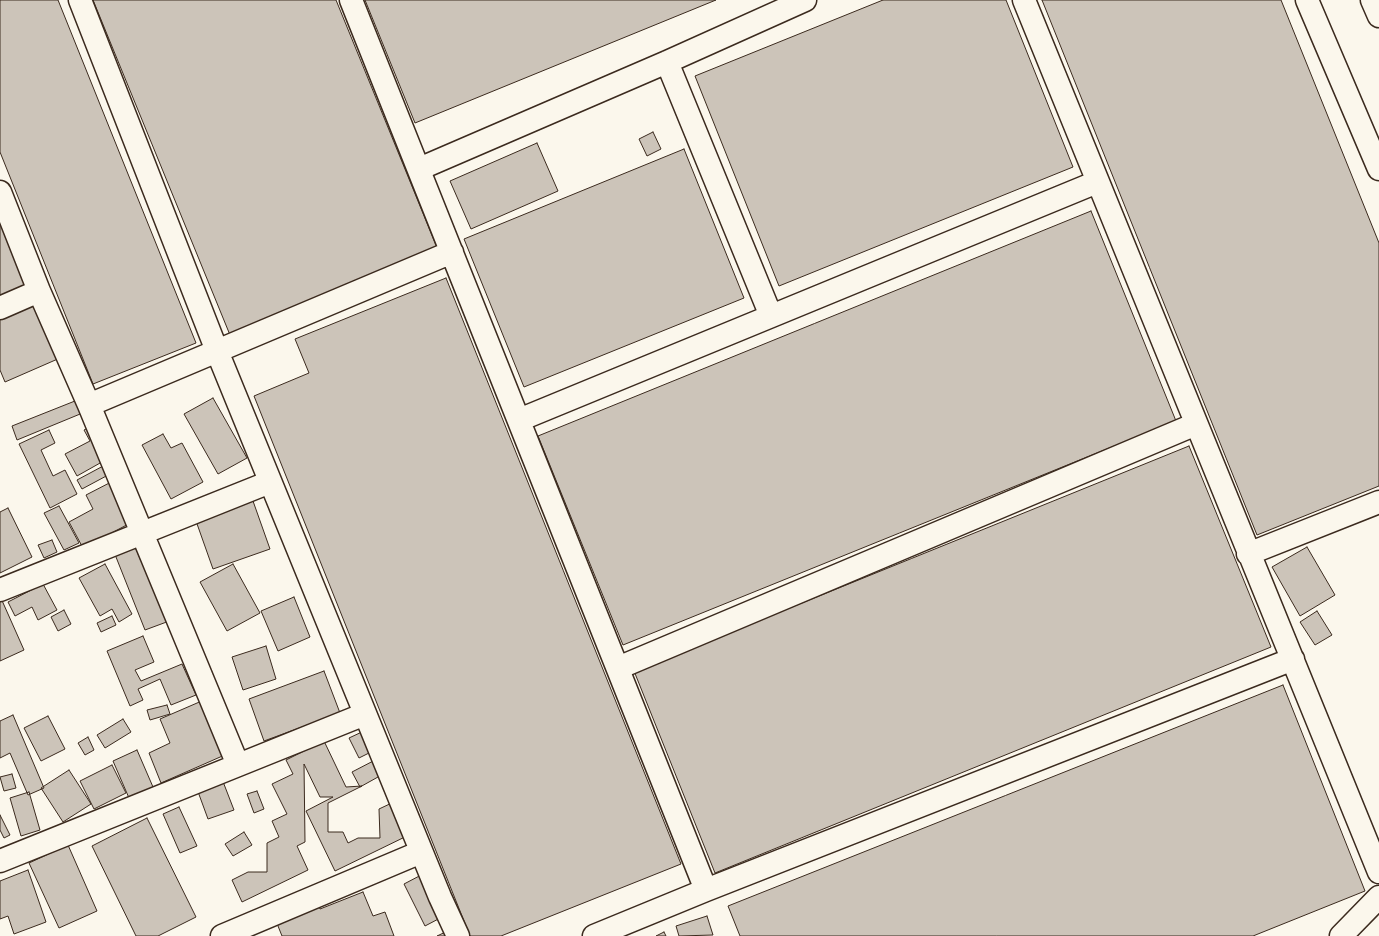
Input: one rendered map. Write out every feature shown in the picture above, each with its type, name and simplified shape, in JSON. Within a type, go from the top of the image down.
[{"type":"street","points":[[80,0],[217,351],[421,852],[458,936]]},
{"type":"street","points":[[351,0],[706,890]]},
{"type":"street","points":[[419,169],[667,62],[805,0]]},
{"type":"street","points":[[1024,0],[1248,554],[1293,659],[1379,872]]},
{"type":"street","points":[[1307,0],[1379,169]]},
{"type":"street","points":[[1372,0],[1379,16]]},
{"type":"street","points":[[667,62],[771,316]]},
{"type":"street","points":[[518,420],[1097,182]]},
{"type":"street","points":[[0,192],[39,291],[89,405],[238,765]]},
{"type":"street","points":[[89,405],[452,252]]},
{"type":"street","points":[[0,308],[39,291]]},
{"type":"street","points":[[618,668],[1196,424]]},
{"type":"street","points":[[0,590],[270,482]]},
{"type":"street","points":[[1248,554],[1379,502]]},
{"type":"street","points":[[594,936],[706,890],[1293,659]]},
{"type":"street","points":[[0,861],[365,714]]},
{"type":"street","points":[[222,936],[421,852]]},
{"type":"street","points":[[1341,936],[1379,897]]},
{"type":"building","points":[[0,0],[58,0],[196,343],[93,384],[0,152]]},
{"type":"building","points":[[93,0],[336,0],[438,250],[230,335]]},
{"type":"building","points":[[365,0],[716,0],[415,123]]},
{"type":"building","points":[[883,0],[1006,0],[1073,167],[779,286],[695,76]]},
{"type":"building","points":[[1042,0],[1281,0],[1379,243],[1379,486],[1257,535]]},
{"type":"building","points":[[653,132],[661,149],[647,156],[639,139]]},
{"type":"building","points":[[537,143],[558,191],[471,229],[450,181]]},
{"type":"building","points":[[684,149],[744,298],[524,387],[464,239]]},
{"type":"building","points":[[0,194],[33,285],[0,300]]},
{"type":"building","points":[[1091,211],[1176,421],[623,645],[538,436]]},
{"type":"building","points":[[446,278],[681,864],[501,936],[470,936],[254,396],[309,373],[295,339]]},
{"type":"building","points":[[50,297],[60,358],[5,382],[0,370],[0,319]]},
{"type":"building","points":[[213,398],[247,458],[218,474],[184,414]]},
{"type":"building","points":[[80,399],[85,412],[17,440],[12,426]]},
{"type":"building","points":[[92,426],[109,458],[77,476],[65,454],[90,441],[84,430]]},
{"type":"building","points":[[49,430],[55,443],[41,450],[53,476],[65,470],[77,494],[50,508],[19,444]]},
{"type":"building","points":[[163,434],[171,448],[182,443],[203,482],[171,499],[142,445]]},
{"type":"building","points":[[1189,446],[1271,647],[715,873],[634,671]]},
{"type":"building","points":[[105,465],[110,474],[82,489],[77,480]]},
{"type":"building","points":[[117,479],[138,519],[83,548],[69,522],[93,509],[86,495]]},
{"type":"building","points":[[253,501],[270,549],[213,569],[196,521]]},
{"type":"building","points":[[59,506],[79,543],[64,550],[44,513]]},
{"type":"building","points":[[8,508],[32,557],[0,573],[0,512]]},
{"type":"building","points":[[52,540],[57,552],[44,558],[38,545]]},
{"type":"building","points":[[134,544],[141,561],[148,559],[172,620],[145,630],[114,552]]},
{"type":"building","points":[[1307,547],[1335,595],[1300,616],[1272,567]]},
{"type":"building","points":[[105,564],[132,614],[119,622],[112,609],[100,616],[79,578]]},
{"type":"building","points":[[233,564],[260,613],[227,631],[200,582]]},
{"type":"building","points":[[43,584],[57,610],[38,620],[32,607],[15,616],[8,602]]},
{"type":"building","points":[[0,596],[24,650],[0,661]]},
{"type":"building","points":[[294,597],[310,637],[278,651],[261,611]]},
{"type":"building","points":[[64,610],[71,624],[58,631],[51,617]]},
{"type":"building","points":[[1317,611],[1332,635],[1315,645],[1300,622]]},
{"type":"building","points":[[112,616],[116,625],[101,632],[97,623]]},
{"type":"building","points":[[143,636],[154,662],[135,670],[141,681],[182,664],[196,695],[171,705],[160,679],[138,689],[143,700],[130,706],[107,651]]},
{"type":"building","points":[[266,646],[276,679],[243,690],[232,657]]},
{"type":"building","points":[[324,671],[340,713],[264,741],[249,699]]},
{"type":"building","points":[[1283,685],[1365,891],[1253,936],[740,936],[728,906]]},
{"type":"building","points":[[204,700],[227,754],[161,783],[149,753],[170,743],[160,719]]},
{"type":"building","points":[[167,705],[170,714],[150,720],[147,710]]},
{"type":"building","points":[[13,715],[44,788],[28,795],[10,753],[0,758],[0,721]]},
{"type":"building","points":[[48,716],[65,749],[41,761],[24,728]]},
{"type":"building","points":[[123,719],[131,732],[105,748],[97,735]]},
{"type":"building","points":[[364,731],[373,751],[359,758],[349,738]]},
{"type":"building","points":[[88,737],[94,750],[85,755],[78,743]]},
{"type":"building","points":[[324,741],[346,787],[362,786],[328,803],[328,832],[343,832],[348,843],[358,838],[380,838],[379,809],[396,801],[411,834],[335,871],[306,811],[333,797],[320,797],[304,764],[305,842],[297,846],[308,870],[242,902],[232,880],[248,872],[267,872],[267,843],[279,837],[272,821],[287,814],[272,784],[293,774],[286,760]]},
{"type":"building","points":[[137,750],[153,787],[129,798],[113,761]]},
{"type":"building","points":[[379,758],[387,772],[360,787],[352,772]]},
{"type":"building","points":[[112,765],[126,793],[94,809],[80,781]]},
{"type":"building","points":[[69,770],[91,804],[63,822],[41,788]]},
{"type":"building","points":[[12,774],[16,788],[4,791],[0,777]]},
{"type":"building","points":[[222,779],[234,810],[208,819],[197,789]]},
{"type":"building","points":[[257,791],[264,809],[254,813],[247,794]]},
{"type":"building","points":[[29,792],[40,830],[21,836],[10,798]]},
{"type":"building","points":[[179,807],[197,846],[180,853],[163,814]]},
{"type":"building","points":[[0,815],[10,835],[4,838],[0,830]]},
{"type":"building","points":[[147,818],[196,917],[158,936],[136,936],[92,846]]},
{"type":"building","points":[[244,832],[252,845],[233,856],[225,844]]},
{"type":"building","points":[[68,845],[97,911],[59,928],[29,863]]},
{"type":"building","points":[[28,870],[46,922],[14,934],[8,916],[0,919],[0,881]]},
{"type":"building","points":[[425,873],[446,915],[425,926],[404,884]]},
{"type":"building","points":[[363,892],[373,916],[385,912],[394,936],[282,936],[276,921],[318,904],[320,909]]},
{"type":"building","points":[[707,916],[713,935],[679,936],[676,926]]},
{"type":"building","points":[[452,929],[455,936],[437,936]]},
{"type":"building","points":[[664,932],[666,936],[656,936]]}]
